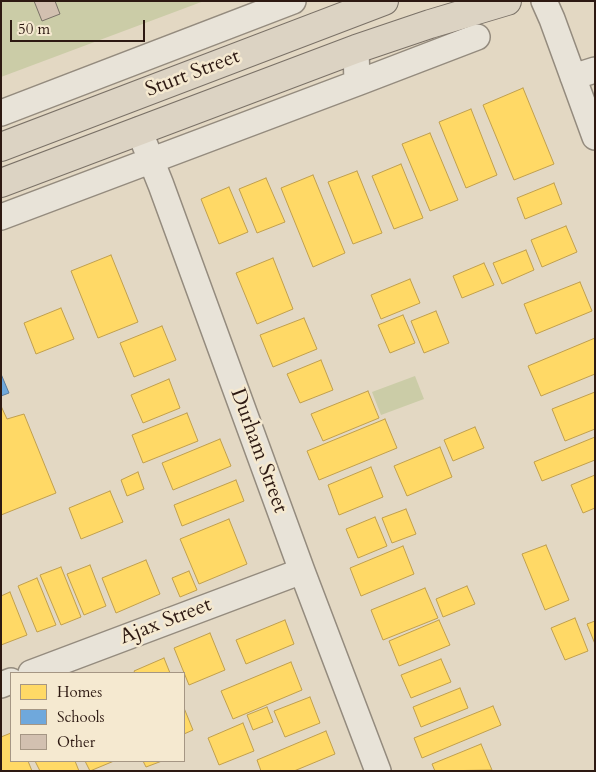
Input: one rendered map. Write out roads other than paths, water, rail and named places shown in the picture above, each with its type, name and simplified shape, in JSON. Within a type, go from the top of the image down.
[{"type":"main road","name":"Sturt Street","points":[[1,147],[384,1]]},
{"type":"main road","name":"Sturt Street","points":[[1,183],[356,49],[507,1]]},
{"type":"street","name":"Sturt Street","points":[[1,113],[293,1]]},
{"type":"street","points":[[544,1],[552,19],[584,74],[595,137]]},
{"type":"street","points":[[1,217],[477,37]]},
{"type":"street","points":[[356,49],[357,83]]},
{"type":"street","name":"Durham Street","points":[[139,130],[378,771]]},
{"type":"street","name":"Ajax Street","points":[[34,672],[302,571]]}]
